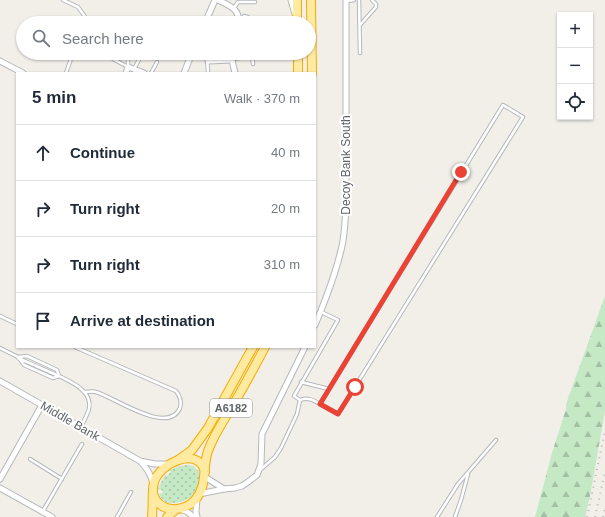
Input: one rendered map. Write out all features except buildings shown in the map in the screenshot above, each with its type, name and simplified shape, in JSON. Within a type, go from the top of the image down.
[{"type":"highway","points":[[297,0],[297,16]]},
{"type":"highway","points":[[311,0],[311,16]]},
{"type":"highway","points":[[298,60],[298,72]]},
{"type":"highway","points":[[312,60],[312,72]]},
{"type":"highway","name":"A6182","points":[[178,460],[192,450],[208,428],[252,348]]},
{"type":"highway","name":"A6182","points":[[205,474],[208,453],[212,441],[264,348]]},
{"type":"highway","points":[[152,517],[153,490],[159,472],[169,464],[178,460],[194,460],[200,462],[203,466],[205,474],[203,486],[198,495],[190,504],[176,509],[167,517]]},
{"type":"highway","points":[[153,490],[157,503],[162,506],[176,509]]},
{"type":"street","points":[[208,16],[215,0]]},
{"type":"street","points":[[218,0],[234,8],[238,16]]},
{"type":"street","points":[[291,0],[295,16]]},
{"type":"street","name":"Decoy Bank South","points":[[316,323],[336,270],[342,245],[346,213],[346,0]]},
{"type":"street","points":[[184,72],[189,60]]},
{"type":"street","points":[[208,61],[232,60],[235,72]]},
{"type":"street","points":[[0,61],[21,72]]},
{"type":"street","points":[[127,72],[131,68],[141,72]]},
{"type":"street","points":[[176,509],[186,511],[196,517],[198,495],[242,486],[256,475],[259,470],[262,434],[304,348]]},
{"type":"street","name":"Middle Bank","points":[[0,381],[140,461],[151,476],[153,490]]},
{"type":"street","points":[[0,479],[42,405]]},
{"type":"street","name":"Middle Bank","points":[[140,461],[155,464],[169,464]]},
{"type":"street","points":[[205,474],[224,489]]},
{"type":"street","points":[[0,488],[52,517]]},
{"type":"lane","points":[[63,0],[78,7],[85,16]]},
{"type":"lane","points":[[346,0],[354,0]]},
{"type":"lane","points":[[359,0],[360,53]]},
{"type":"lane","points":[[359,26],[376,7],[376,4],[372,0]]},
{"type":"lane","points":[[234,8],[238,2],[256,2]]},
{"type":"lane","points":[[66,72],[71,60]]},
{"type":"lane","points":[[115,60],[131,68]]},
{"type":"lane","points":[[128,60],[131,68]]},
{"type":"lane","points":[[131,68],[137,60]]},
{"type":"lane","points":[[253,60],[253,64]]},
{"type":"lane","points":[[208,61],[208,72]]},
{"type":"lane","points":[[152,72],[157,62]]},
{"type":"lane","points":[[300,400],[305,398],[312,400],[338,414],[523,117],[503,105],[320,404]]},
{"type":"lane","points":[[300,400],[294,396],[338,320],[321,311]]},
{"type":"lane","points":[[0,316],[16,324]]},
{"type":"lane","points":[[0,348],[18,358],[59,376],[84,392],[89,404],[89,410],[81,427]]},
{"type":"lane","points":[[77,348],[176,391],[181,400],[178,410],[173,415],[159,419],[131,409],[95,391],[84,392]]},
{"type":"lane","points":[[301,382],[329,389]]},
{"type":"lane","points":[[259,470],[275,457],[281,448],[297,414],[300,400]]},
{"type":"lane","points":[[437,517],[458,484],[496,440]]},
{"type":"lane","points":[[43,512],[82,444]]},
{"type":"lane","points":[[30,459],[62,479]]},
{"type":"lane","points":[[455,517],[468,471]]},
{"type":"lane","points":[[117,517],[131,492]]},
{"type":"green space","points":[[605,296],[605,411],[585,517],[535,517],[552,453],[566,409],[566,404]]},
{"type":"green space","points":[[188,465],[193,466],[200,472],[201,478],[198,489],[194,494],[179,502],[165,502],[159,494],[163,493],[162,490],[158,489],[165,475],[167,476],[171,472],[170,470]]},
{"type":"railway","points":[[587,517],[605,431]]},
{"type":"railway","points":[[595,517],[605,472]]},
{"type":"railway","points":[[603,517],[605,508]]},
{"type":"route","points":[[355,387],[338,414],[320,404],[461,172]]}]
